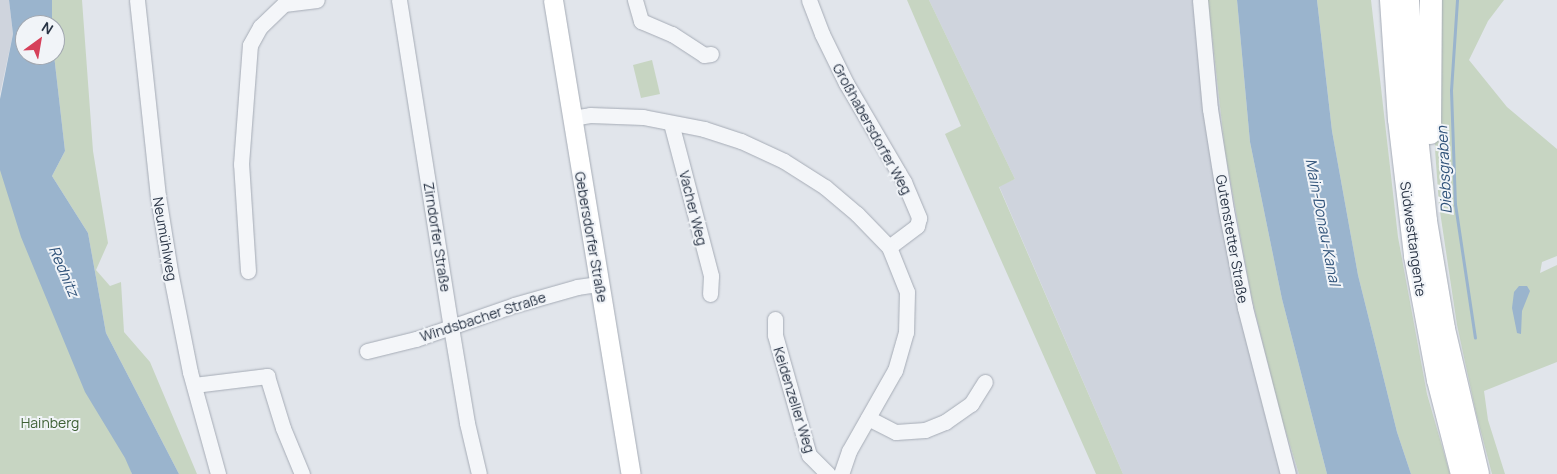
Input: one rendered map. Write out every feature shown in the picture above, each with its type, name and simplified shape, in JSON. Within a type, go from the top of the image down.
[{"type":"highway","points":[[1375,0],[1387,95],[1399,119]]},
{"type":"highway","name":"Südwesttangente","points":[[1391,0],[1399,119],[1408,208],[1420,292],[1438,380],[1462,474]]},
{"type":"highway","name":"Südwesttangente","points":[[1408,0],[1416,128],[1430,244],[1454,378],[1478,474]]},
{"type":"highway","points":[[1430,244],[1432,186],[1429,76],[1431,0]]},
{"type":"main road","name":"Gebersdorfer Straße","points":[[553,0],[631,474]]},
{"type":"street","name":"Neumühlweg","points":[[137,0],[158,196],[172,280],[194,385],[218,474]]},
{"type":"street","points":[[248,271],[242,164],[248,59],[254,35],[283,2],[317,0]]},
{"type":"street","name":"Zirndorfer Straße","points":[[399,0],[467,423],[479,474]]},
{"type":"street","points":[[635,0],[641,21],[672,34],[704,55],[711,54]]},
{"type":"street","name":"Großhabersdorfer Weg","points":[[809,0],[822,34],[846,82],[904,182],[918,218],[917,226],[889,247]]},
{"type":"street","name":"Gutenstetter Straße","points":[[1200,0],[1210,109],[1232,240],[1256,354],[1288,474]]},
{"type":"street","points":[[572,118],[643,117],[704,129],[732,138],[784,162],[829,190],[858,214],[889,247],[907,292],[906,332],[895,370],[849,451],[841,474]]},
{"type":"street","name":"Vacher Weg","points":[[671,122],[711,276],[710,294]]},
{"type":"street","name":"Windsbacher Straße","points":[[367,351],[451,327],[514,305],[577,287],[600,284]]},
{"type":"street","name":"Keidenzeller Weg","points":[[775,319],[775,334],[809,455],[828,474]]},
{"type":"street","points":[[194,385],[267,376],[286,437],[302,474]]},
{"type":"street","points":[[868,418],[896,432],[924,430],[945,422],[971,404],[986,382]]},
{"type":"shaded area","points":[[0,0],[9,0],[13,34],[0,94]]},
{"type":"shaded area","points":[[929,0],[1208,0],[1225,151],[1280,413],[1299,474],[1123,474],[999,186],[1015,179]]},
{"type":"green space","points":[[52,0],[82,0],[93,151],[108,243],[96,270],[110,286],[121,282],[124,332],[150,362],[197,474],[179,474],[106,333],[88,233],[52,176],[65,151],[55,65],[65,65],[65,15],[52,15]]},
{"type":"green space","points":[[907,0],[929,0],[1015,179],[999,187],[1123,474],[1096,474],[945,134],[961,126]]},
{"type":"green space","points":[[1208,0],[1237,0],[1250,142],[1282,299],[1327,474],[1299,474],[1280,413],[1251,294],[1225,151]]},
{"type":"green space","points":[[1317,0],[1371,0],[1398,237],[1427,394],[1450,474],[1411,474],[1397,432],[1358,275],[1332,131]]},
{"type":"green space","points":[[1436,0],[1504,0],[1488,21],[1469,60],[1507,107],[1557,149],[1557,256],[1542,262],[1540,273],[1557,265],[1557,362],[1484,391],[1488,420],[1505,474],[1492,474],[1476,413],[1457,325],[1439,205],[1435,149],[1433,61]]},
{"type":"green space","points":[[652,60],[660,94],[641,98],[633,65]]},
{"type":"green space","name":"Hainberg","points":[[0,153],[128,461],[132,474],[0,474]]},
{"type":"water","name":"Rednitz","points":[[9,0],[52,0],[52,15],[15,15],[15,65],[55,65],[65,151],[52,176],[88,233],[106,333],[179,474],[132,474],[125,458],[85,392],[21,237],[0,170],[0,99],[13,34]]},
{"type":"water","name":"Main-Donau-Kanal","points":[[1237,0],[1317,0],[1332,131],[1358,275],[1397,432],[1411,474],[1327,474],[1282,299],[1250,142]]},
{"type":"water","points":[[1519,286],[1527,286],[1530,291],[1522,311],[1521,334],[1517,333],[1512,308],[1514,292]]},
{"type":"waterway","name":"Diebsgraben","points":[[1457,0],[1451,90],[1455,204],[1475,338]]}]
